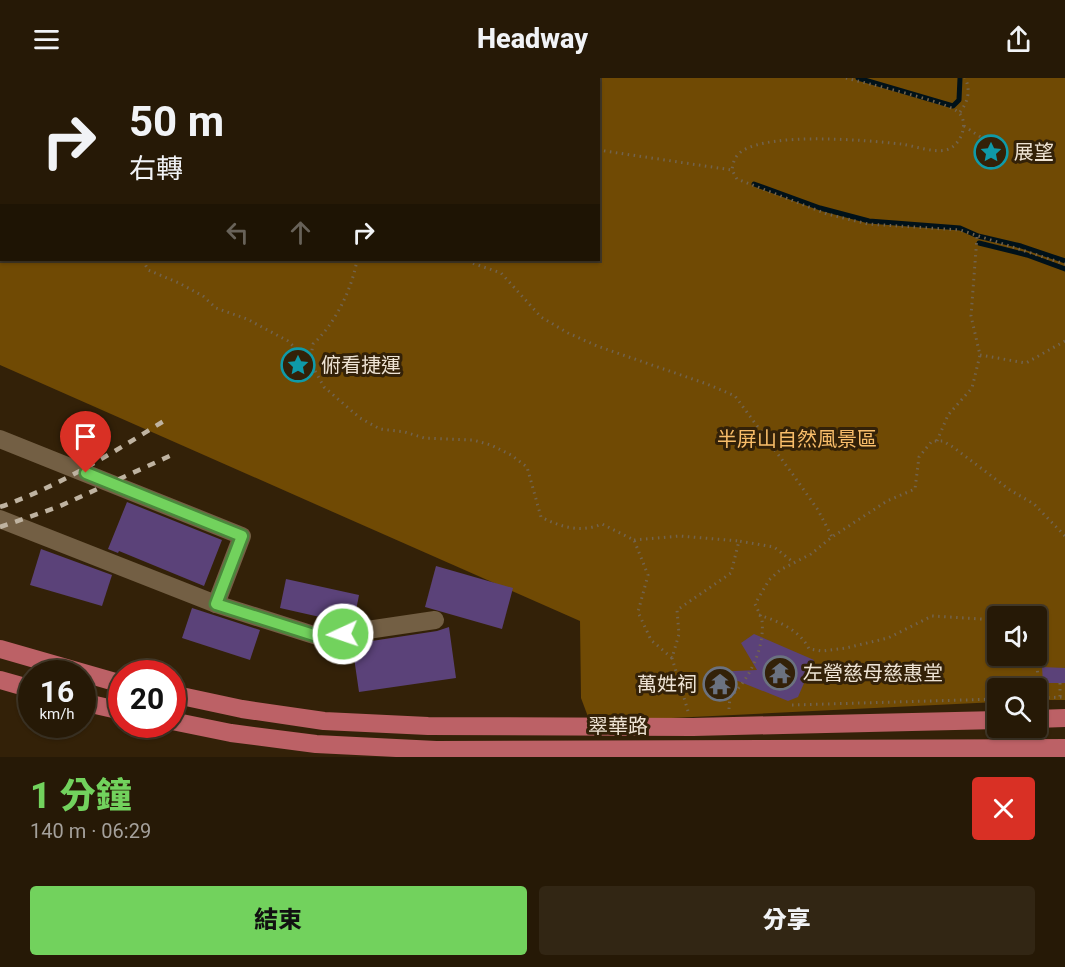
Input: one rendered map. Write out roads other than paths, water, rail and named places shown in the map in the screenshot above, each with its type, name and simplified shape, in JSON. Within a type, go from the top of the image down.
[{"type":"main road","points":[[0,649],[108,680]]},
{"type":"main road","points":[[0,680],[18,684]]},
{"type":"main road","name":"翠華路","points":[[186,697],[242,709],[324,721],[428,726],[693,727],[987,720]]},
{"type":"main road","points":[[1047,719],[1065,718]]},
{"type":"main road","name":"翠華路","points":[[186,724],[231,733],[316,744],[524,753],[1065,748]]},
{"type":"street","points":[[0,439],[242,536],[216,604]]},
{"type":"street","points":[[0,519],[216,604],[320,637],[435,620]]},
{"type":"street","points":[[524,753],[525,726]]},
{"type":"street","points":[[545,726],[545,753]]},
{"type":"waterway","points":[[858,78],[953,106],[959,100],[960,78]]},
{"type":"waterway","points":[[754,184],[820,208],[869,221],[960,228],[978,236],[1021,246],[1065,261]]},
{"type":"waterway","points":[[979,243],[1027,255],[1065,269]]},
{"type":"railway","points":[[0,507],[65,479],[167,419]]},
{"type":"railway","points":[[0,527],[58,507],[174,454]]},
{"type":"place","name":"展望","points":[[991,152]]},
{"type":"place","name":"俯看捷運","points":[[298,365]]},
{"type":"place","name":"左營慈母慈惠堂","points":[[780,673]]},
{"type":"place","name":"萬姓祠","points":[[720,684]]},
{"type":"park label","name":"半屏山自然風景區","points":[[797,439]]}]
